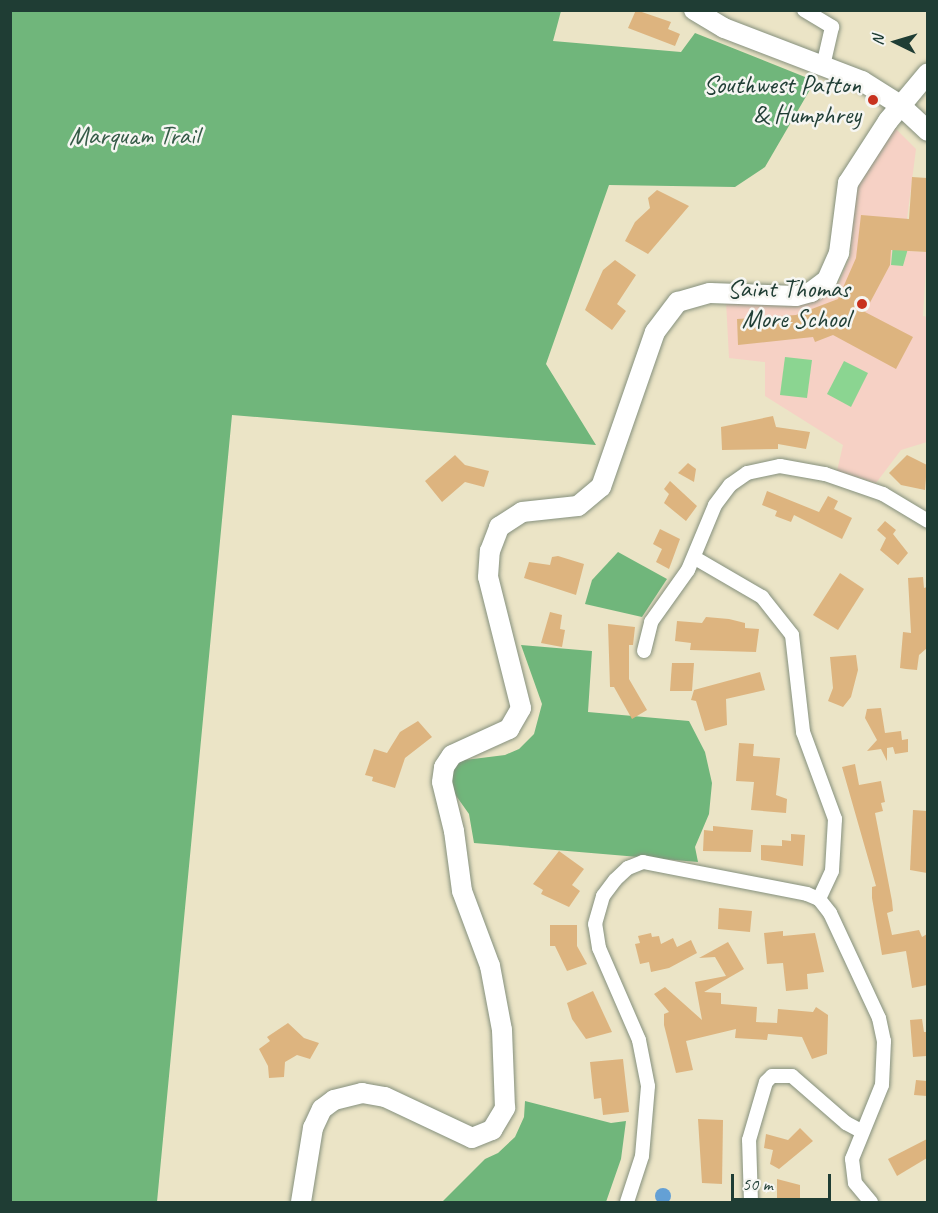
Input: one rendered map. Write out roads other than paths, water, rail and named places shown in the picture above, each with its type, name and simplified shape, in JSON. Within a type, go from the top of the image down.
[{"type":"main road","points":[[694,10],[724,28],[823,65],[871,86],[905,110],[927,131]]},
{"type":"main road","points":[[301,1203],[313,1128],[322,1109],[334,1100],[374,1094],[472,1138],[492,1130],[505,1108],[502,1030],[490,966],[462,891],[454,831],[442,782],[444,767],[452,755],[509,729],[521,708],[488,576],[490,551],[499,527],[522,512],[578,506],[601,488],[655,332],[678,302],[710,293],[796,296],[811,292],[827,280],[839,253],[848,183],[905,110],[927,74]]},
{"type":"street","points":[[804,10],[832,27],[823,65]]},
{"type":"street","points":[[644,651],[651,622],[695,558],[711,514],[730,485],[747,472],[768,466],[807,470],[850,481],[903,504],[927,521]]},
{"type":"street","points":[[695,558],[762,597],[792,635],[803,732],[835,819],[832,871],[819,899]]},
{"type":"street","points":[[627,1203],[641,1162],[648,1086],[631,1017],[597,940],[596,914],[603,896],[628,868],[643,862],[795,891],[819,899],[838,928],[879,1018],[884,1041],[882,1085],[861,1131],[852,1167],[859,1191],[871,1203]]},
{"type":"street","points":[[751,1203],[749,1140],[766,1082],[772,1076],[792,1076],[846,1123],[861,1131]]},
{"type":"water","points":[[663,1188],[671,1196],[663,1204],[655,1196]]},
{"type":"place","name":"Southwest Patton & Humphrey","points":[[873,100]]},
{"type":"place","name":"Saint Thomas More School","points":[[862,304]]},
{"type":"park label","name":"Marquam Trail","points":[[134,136]]}]
